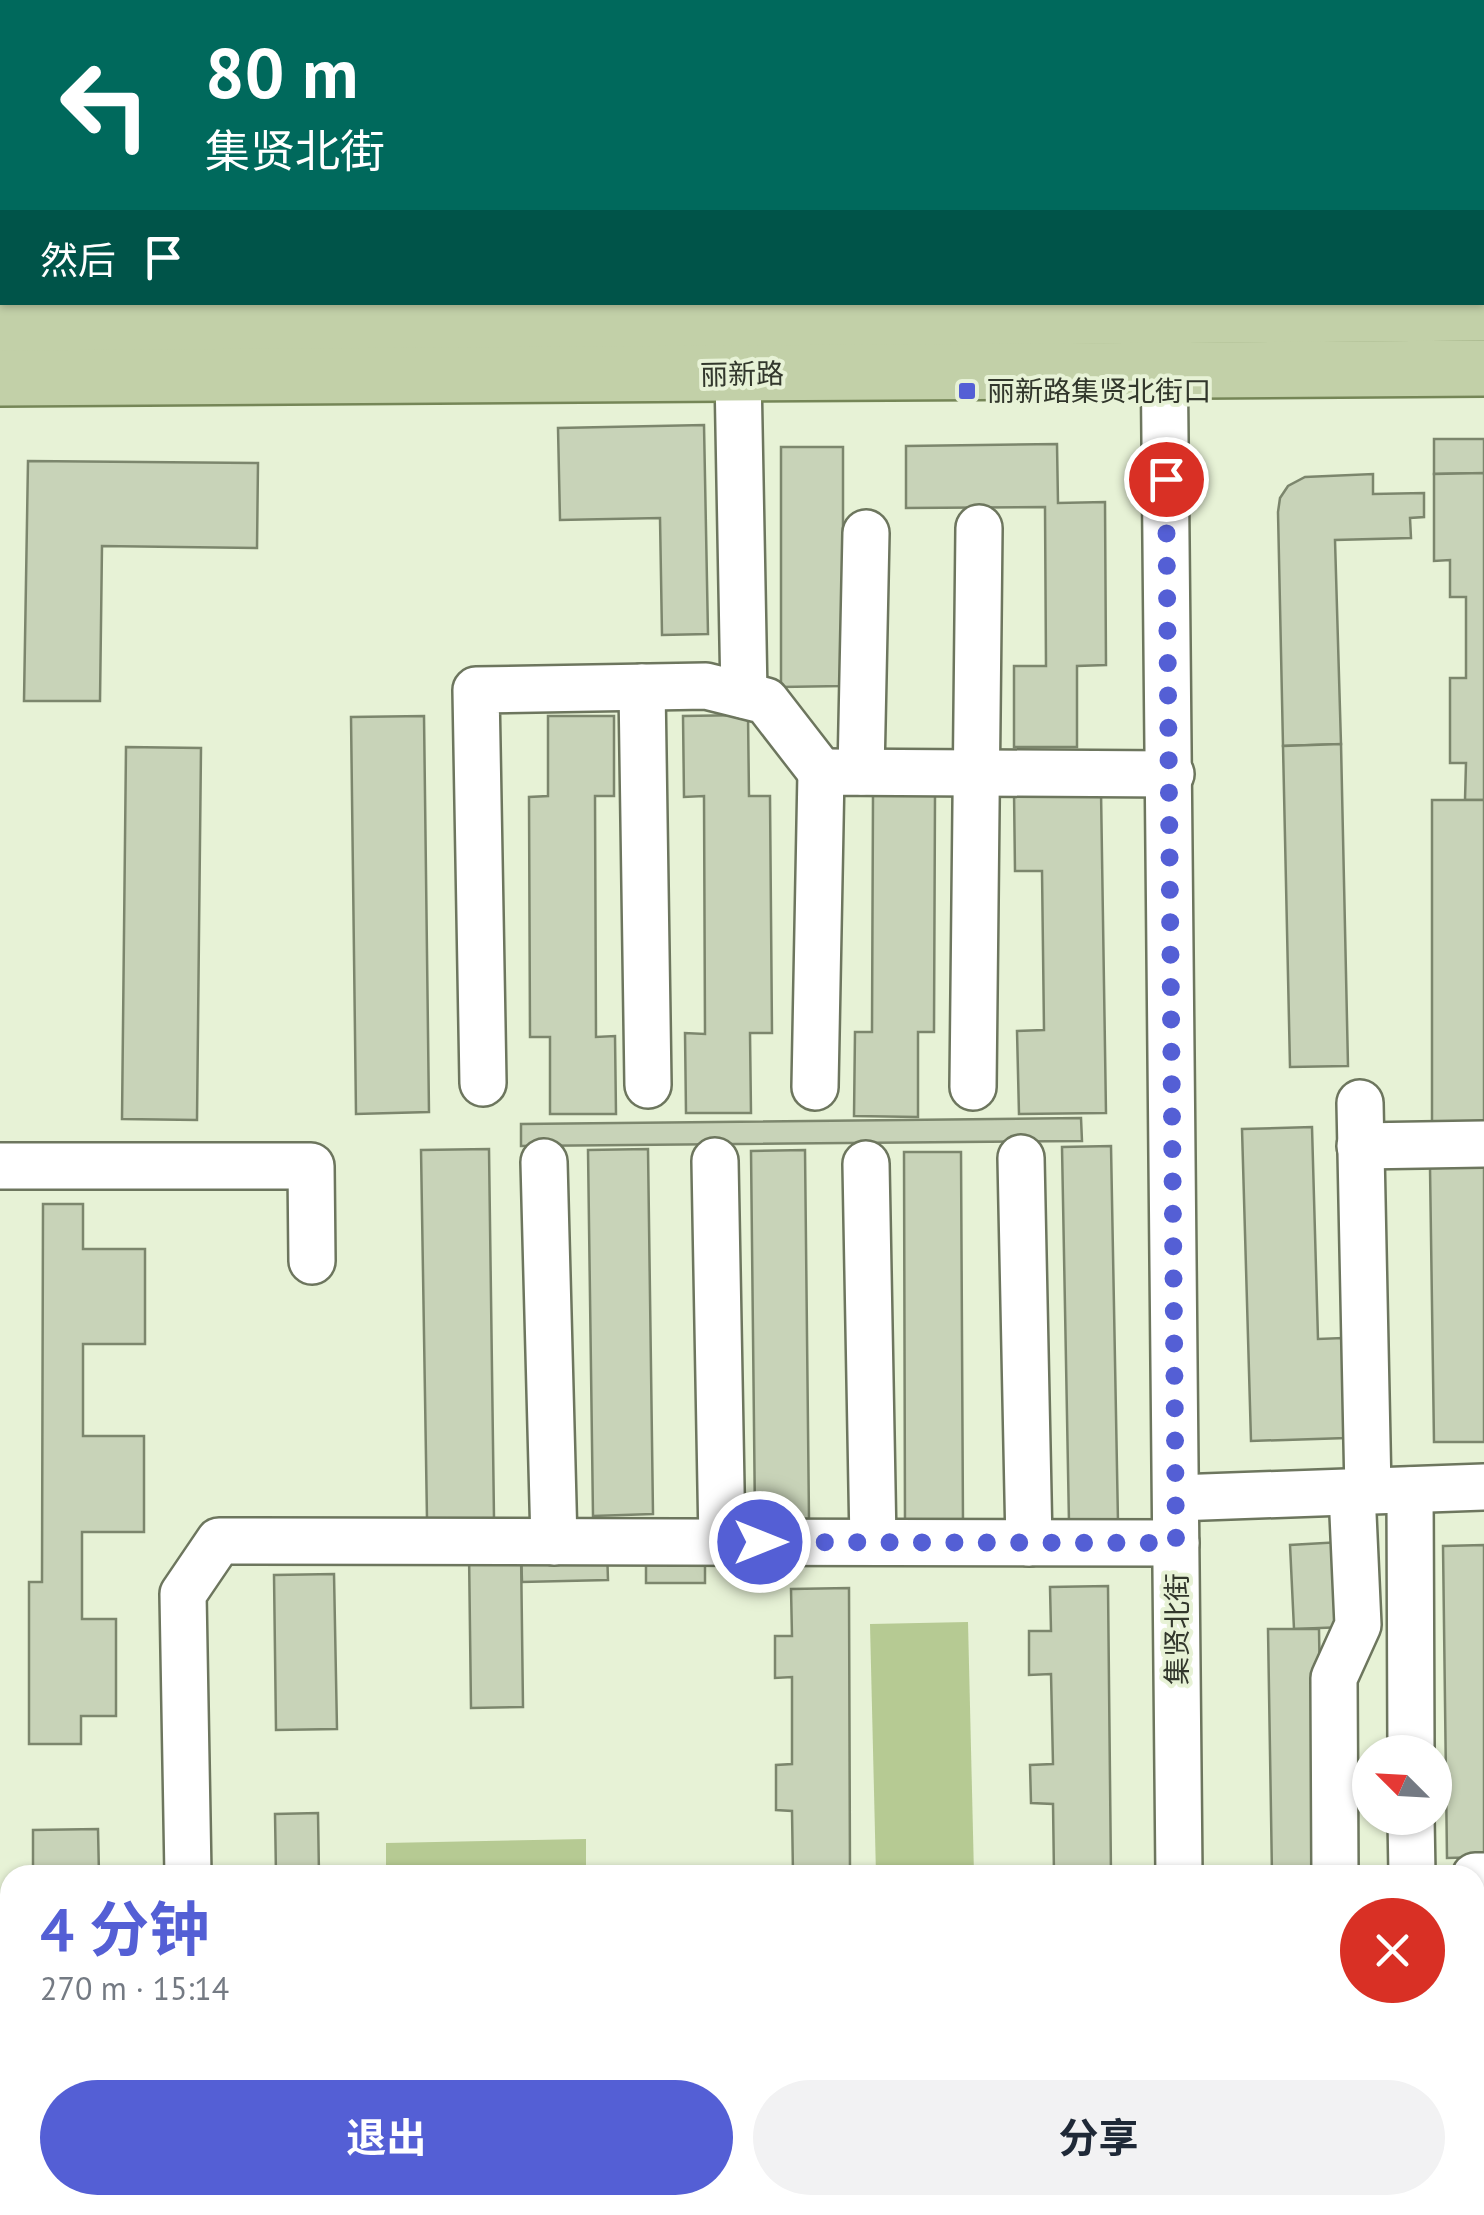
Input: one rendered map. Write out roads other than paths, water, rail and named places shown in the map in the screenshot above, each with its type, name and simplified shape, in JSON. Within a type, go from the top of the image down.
[{"type":"main road","name":"丽新路","points":[[0,326],[406,313],[1164,308],[1484,313]]},
{"type":"main road","name":"丽新路","points":[[0,378],[1484,368]]},
{"type":"street","name":"集贤北街","points":[[1164,308],[1179,1865]]},
{"type":"street","points":[[406,313],[407,377]]},
{"type":"street","points":[[738,374],[744,695]]},
{"type":"street","points":[[974,1088],[979,528]]},
{"type":"street","points":[[815,1088],[841,772],[866,533]]},
{"type":"street","points":[[483,1082],[476,690],[706,686],[766,701],[841,772],[1171,774]]},
{"type":"street","points":[[642,687],[648,1085]]},
{"type":"street","points":[[1409,1735],[1376,1491],[1360,1124],[1484,1144]]},
{"type":"street","points":[[1021,1158],[1029,1543]]},
{"type":"street","points":[[715,1161],[722,1542]]},
{"type":"street","points":[[544,1162],[554,1542]]},
{"type":"street","points":[[866,1164],[873,1542]]},
{"type":"street","points":[[0,1166],[311,1166],[312,1262]]},
{"type":"street","points":[[1176,1498],[1484,1487]]},
{"type":"street","points":[[1336,1865],[1334,1678],[1358,1625],[1376,1491]]},
{"type":"street","points":[[188,1865],[183,1594],[218,1542],[1176,1543]]},
{"type":"street","points":[[1412,1835],[1412,1865]]},
{"type":"place","name":"丽新路集贤北街口","points":[[967,391]]}]
